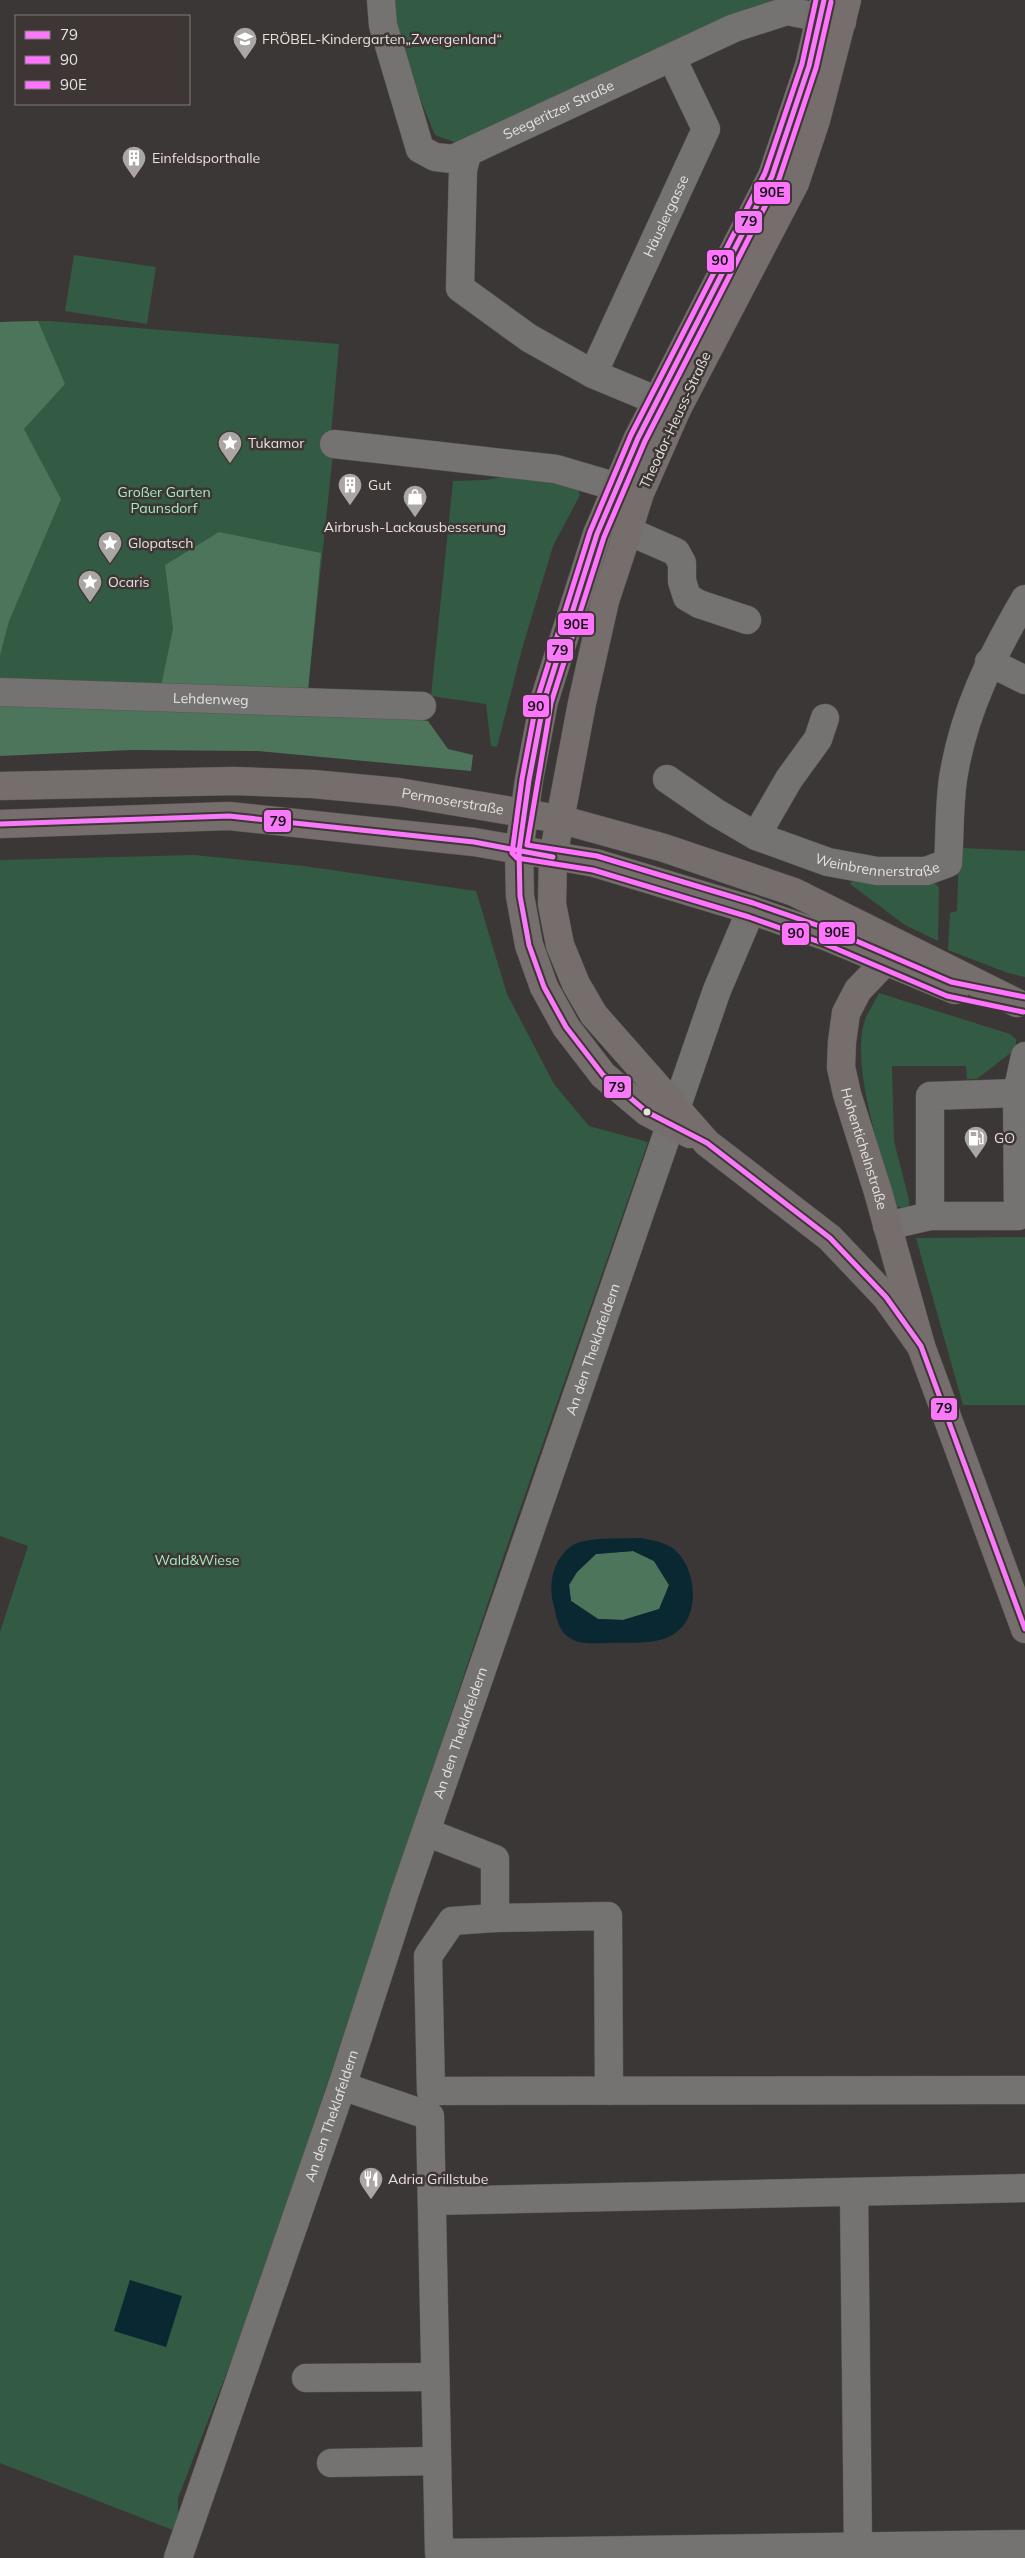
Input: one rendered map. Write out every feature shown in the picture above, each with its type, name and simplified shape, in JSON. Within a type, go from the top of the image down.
[{"type":"main road","name":"Theodor-Heuss-Straße","points":[[525,813],[544,701],[597,534],[617,487],[667,405],[794,183],[816,120],[833,10]]},
{"type":"main road","name":"Theodor-Heuss-Straße","points":[[553,857],[559,819],[605,601],[667,405]]},
{"type":"main road","name":"Permoserstraße","points":[[0,786],[234,781],[313,784],[398,792],[559,819],[655,845],[794,892],[1021,1004]]},
{"type":"main road","name":"Hohentichelnstraße","points":[[525,813],[519,851],[520,896],[529,945],[544,987],[566,1027],[603,1075],[647,1112],[674,1117]]},
{"type":"main road","name":"Permoserstraße","points":[[0,824],[229,816],[474,842],[594,863],[751,910],[828,937],[949,989],[1021,1004]]},
{"type":"main road","name":"Hohentichelnstraße","points":[[553,857],[552,904],[560,946],[576,984],[594,1015],[674,1117],[830,1238],[886,1297],[921,1346]]},
{"type":"main road","name":"Hohentichelnstraße","points":[[886,962],[858,990],[846,1013],[841,1067],[847,1094],[921,1346],[1025,1629]]},
{"type":"street","name":"Seegeritzer Straße","points":[[381,0],[383,24],[420,149],[435,157],[453,159],[734,28],[786,11],[833,10]]},
{"type":"street","name":"Häuslergasse","points":[[593,374],[706,129],[672,58]]},
{"type":"street","points":[[467,154],[463,170],[460,288],[529,338],[593,374],[667,405]]},
{"type":"street","points":[[334,444],[556,469],[617,487]]},
{"type":"street","points":[[628,531],[676,552],[682,563],[682,582],[687,597],[698,604],[747,620]]},
{"type":"street","name":"Weinbrennerstraße","points":[[667,779],[715,812],[756,836],[828,862],[877,871],[926,871],[948,863],[953,780],[964,725],[989,662],[1025,599]]},
{"type":"street","points":[[989,662],[1025,680]]},
{"type":"street","name":"Lehdenweg","points":[[0,692],[422,706]]},
{"type":"street","points":[[756,836],[789,779],[818,739],[825,718]]},
{"type":"street","name":"An den Theklafeldern","points":[[178,2558],[342,2086],[426,1832],[717,990],[751,910]]},
{"type":"street","points":[[887,1226],[930,1216],[1018,1216],[1017,1094],[1025,1058]]},
{"type":"street","points":[[930,1216],[930,1096],[1017,1094]]},
{"type":"street","points":[[426,1832],[495,1859],[495,1918]]},
{"type":"street","points":[[608,2091],[608,1916],[495,1918],[452,1921],[428,1956],[439,2553],[1025,2544]]},
{"type":"street","points":[[342,2086],[431,2104],[608,2091],[1025,2090]]},
{"type":"street","points":[[433,2201],[1025,2188]]},
{"type":"street","points":[[854,2192],[858,2547]]},
{"type":"street","points":[[306,2378],[435,2377]]},
{"type":"street","points":[[331,2463],[436,2461]]},
{"type":"green space","points":[[395,0],[793,0],[457,143],[435,135],[404,52],[396,17]]},
{"type":"green space","points":[[74,255],[156,267],[147,324],[65,311]]},
{"type":"green space","points":[[38,321],[65,384],[24,429],[61,499],[9,621],[0,655],[0,322]]},
{"type":"green space","name":"Großer Garten Paunsdorf","points":[[49,321],[339,344],[331,435],[334,444],[308,690],[0,680],[0,322]]},
{"type":"green space","points":[[516,474],[576,484],[580,495],[553,546],[522,649],[497,747],[491,746],[486,704],[431,696],[453,481],[486,480]]},
{"type":"green space","points":[[219,532],[321,553],[308,690],[161,686],[173,629],[165,565]]},
{"type":"green space","points":[[0,701],[378,713],[428,721],[448,749],[473,755],[471,771],[258,751],[131,750],[0,756]]},
{"type":"green space","points":[[963,848],[1025,851],[1025,977],[1008,973],[948,950],[950,913],[957,911],[959,850]]},
{"type":"green space","name":"Wald&Wiese","points":[[194,855],[304,866],[476,891],[507,994],[554,1084],[589,1126],[648,1142],[506,1549],[256,2297],[178,2498],[178,2532],[0,2463],[0,1632],[28,1546],[0,1536],[0,860]]},
{"type":"green space","points":[[856,874],[928,878],[939,887],[938,941],[905,925],[850,884]]},
{"type":"green space","points":[[879,993],[1010,1034],[1016,1039],[1016,1046],[1013,1051],[977,1079],[967,1079],[966,1066],[892,1066],[894,1141],[909,1200],[909,1206],[903,1208],[895,1206],[869,1111],[861,1059],[862,1036],[866,1017]]},
{"type":"green space","points":[[1025,1237],[1025,1405],[963,1405],[916,1238]]},
{"type":"green space","points":[[633,1551],[654,1561],[669,1585],[660,1609],[623,1620],[598,1619],[571,1601],[569,1585],[577,1572],[596,1554]]},
{"type":"water","points":[[641,1538],[667,1545],[684,1560],[692,1584],[693,1597],[691,1610],[686,1621],[672,1635],[655,1641],[637,1643],[582,1643],[567,1636],[559,1625],[551,1593],[551,1584],[556,1566],[565,1551],[587,1540]],"holes":[[[633,1551],[654,1561],[669,1585],[659,1609],[623,1620],[598,1619],[571,1601],[569,1585],[577,1572],[596,1554]]]},
{"type":"water","points":[[130,2280],[182,2296],[166,2347],[114,2331]]},
{"type":"transit line","name":"90","points":[[816,0],[802,64],[765,173],[631,435],[590,532],[537,700],[522,779],[512,853],[517,858],[593,870],[749,917],[825,944],[947,996],[1023,1012]]},
{"type":"transit line","name":"79","points":[[824,0],[809,66],[772,176],[638,438],[597,534],[544,701],[529,780],[519,851],[520,896],[529,945],[544,987],[566,1027],[603,1075],[647,1112],[707,1143],[830,1238],[886,1297],[921,1346],[1025,1629]]},
{"type":"transit line","name":"90E","points":[[831,2],[816,68],[779,179],[645,441],[604,537],[551,703],[527,845],[597,856],[753,903],[831,930],[951,982],[1025,997]]},
{"type":"transit line","name":"79","points":[[0,824],[229,816],[474,842],[553,857]]},
{"type":"place","name":"FRÖBEL-Kindergarten„Zwergenland“","points":[[245,60]]},
{"type":"place","name":"Einfeldsporthalle","points":[[134,179]]},
{"type":"place","name":"Tukamor","points":[[230,464]]},
{"type":"place","name":"Gut","points":[[350,506]]},
{"type":"place","name":"Airbrush-Lackausbesserung","points":[[415,518]]},
{"type":"place","name":"Glopatsch","points":[[110,564]]},
{"type":"place","name":"Ocaris","points":[[90,603]]},
{"type":"place","name":"GO","points":[[976,1159]]},
{"type":"place","name":"Adria Grillstube","points":[[371,2200]]}]
